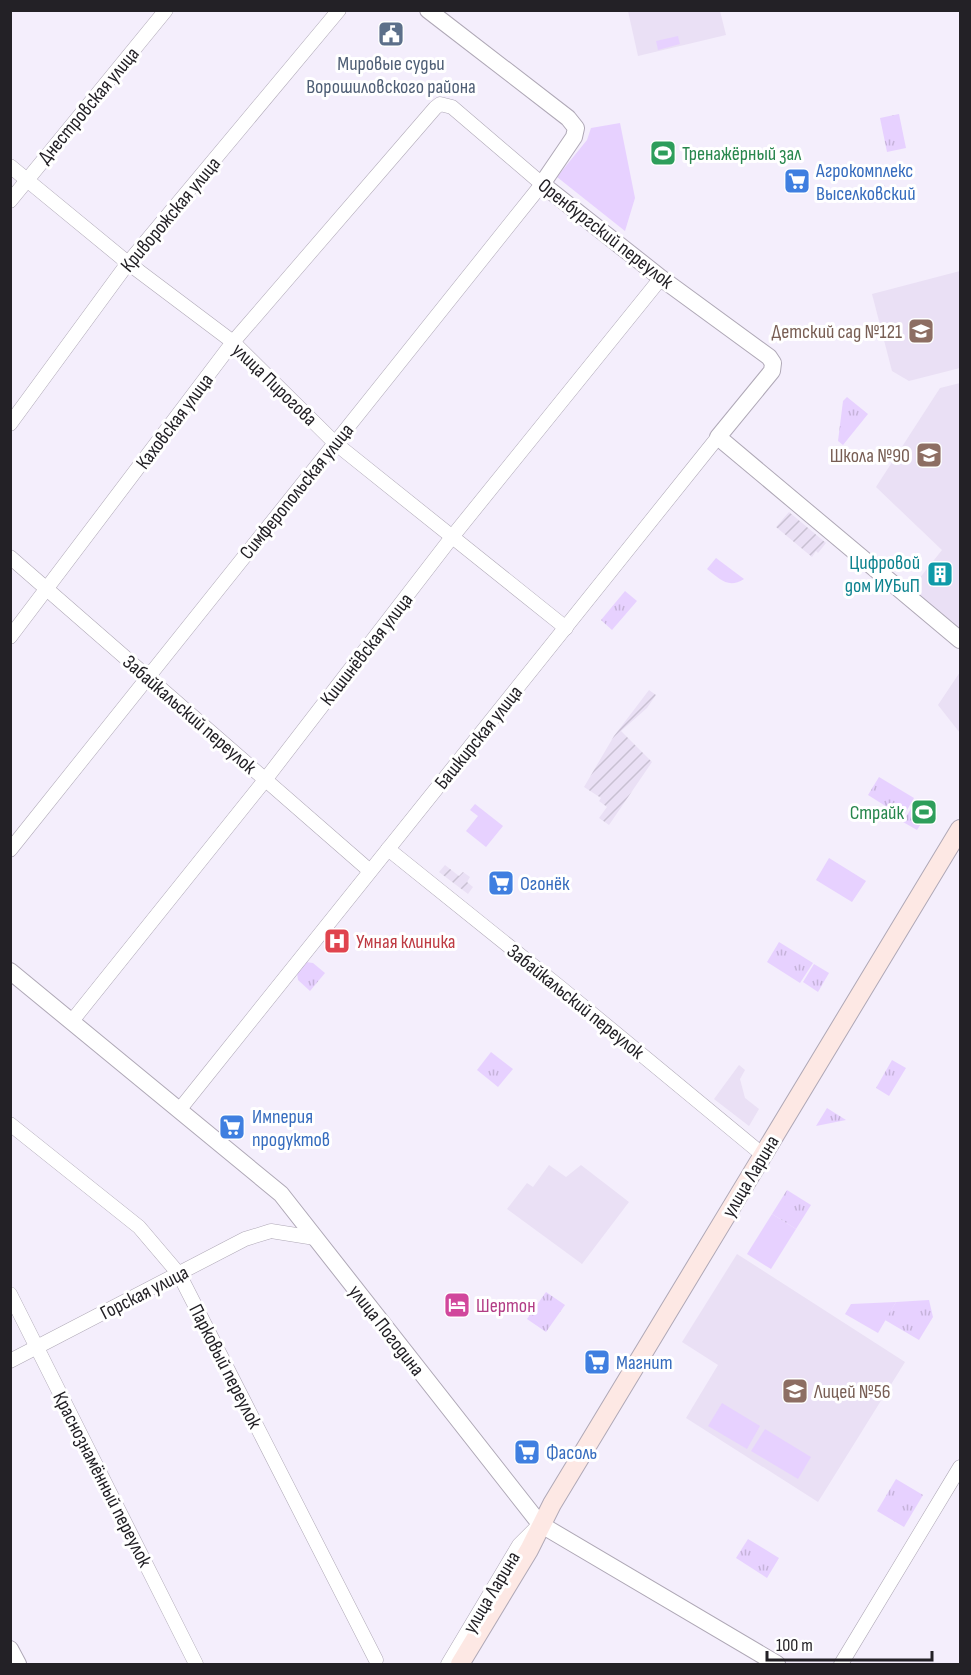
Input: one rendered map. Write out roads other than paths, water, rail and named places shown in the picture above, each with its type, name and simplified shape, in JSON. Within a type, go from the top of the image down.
[{"type":"main road","name":"улица Ларина","points":[[460,1665],[529,1550],[540,1524],[960,829]]},
{"type":"street","name":"Днестровская улица","points":[[10,201],[166,10]]},
{"type":"street","name":"Криворожская улица","points":[[10,424],[128,263],[339,10]]},
{"type":"street","name":"Симферопольская улица","points":[[10,850],[542,184],[574,137],[576,128],[568,118],[428,10]]},
{"type":"street","name":"Оренбургский переулок","points":[[440,104],[452,107],[542,184],[661,278],[769,357],[773,363]]},
{"type":"street","name":"Каховская улица","points":[[10,637],[233,342],[440,104]]},
{"type":"street","name":"улица Пирогова","points":[[10,166],[128,263],[233,342],[335,443],[566,628]]},
{"type":"street","name":"Кишинёвская улица","points":[[72,1021],[265,780],[452,537],[661,278]]},
{"type":"street","name":"Башкирская улица","points":[[180,1109],[772,370],[773,363]]},
{"type":"street","points":[[718,437],[960,639]]},
{"type":"street","name":"Забайкальский переулок","points":[[10,557],[370,871]]},
{"type":"street","name":"Забайкальский переулок","points":[[388,849],[763,1155]]},
{"type":"street","name":"улица Погодина","points":[[10,971],[282,1194],[540,1524],[777,1665]]},
{"type":"street","name":"Парковый переулок","points":[[10,1124],[138,1227],[179,1274],[376,1660]]},
{"type":"street","points":[[281,1233],[295,1221],[294,1211]]},
{"type":"street","name":"Горская улица","points":[[10,1361],[245,1239],[271,1231],[315,1238]]},
{"type":"street","name":"Краснознамённый переулок","points":[[10,1294],[196,1665]]},
{"type":"street","points":[[841,1665],[960,1467]]},
{"type":"street","name":"улица Ларина","points":[[448,1665],[519,1545],[540,1524]]},
{"type":"street","points":[[10,1648],[18,1665]]},
{"type":"place","name":"Мировые судьи Ворошиловского района","points":[[391,34]]},
{"type":"place","name":"Тренажёрный зал","points":[[663,153]]},
{"type":"place","name":"Агрокомплекс Выселковский","points":[[797,181]]},
{"type":"place","name":"Детский сад №121","points":[[921,331]]},
{"type":"place","name":"Школа №90","points":[[929,455]]},
{"type":"place","name":"Цифровой дом ИУБиП","points":[[940,574]]},
{"type":"place","name":"Страйк","points":[[924,812]]},
{"type":"place","name":"Огонёк","points":[[501,883]]},
{"type":"place","name":"Умная клиника","points":[[337,941]]},
{"type":"place","name":"Империя продуктов","points":[[232,1127]]},
{"type":"place","name":"Шертон","points":[[457,1305]]},
{"type":"place","name":"Магнит","points":[[597,1362]]},
{"type":"place","name":"Лицей №56","points":[[795,1391]]},
{"type":"place","name":"Фасоль","points":[[527,1452]]}]
